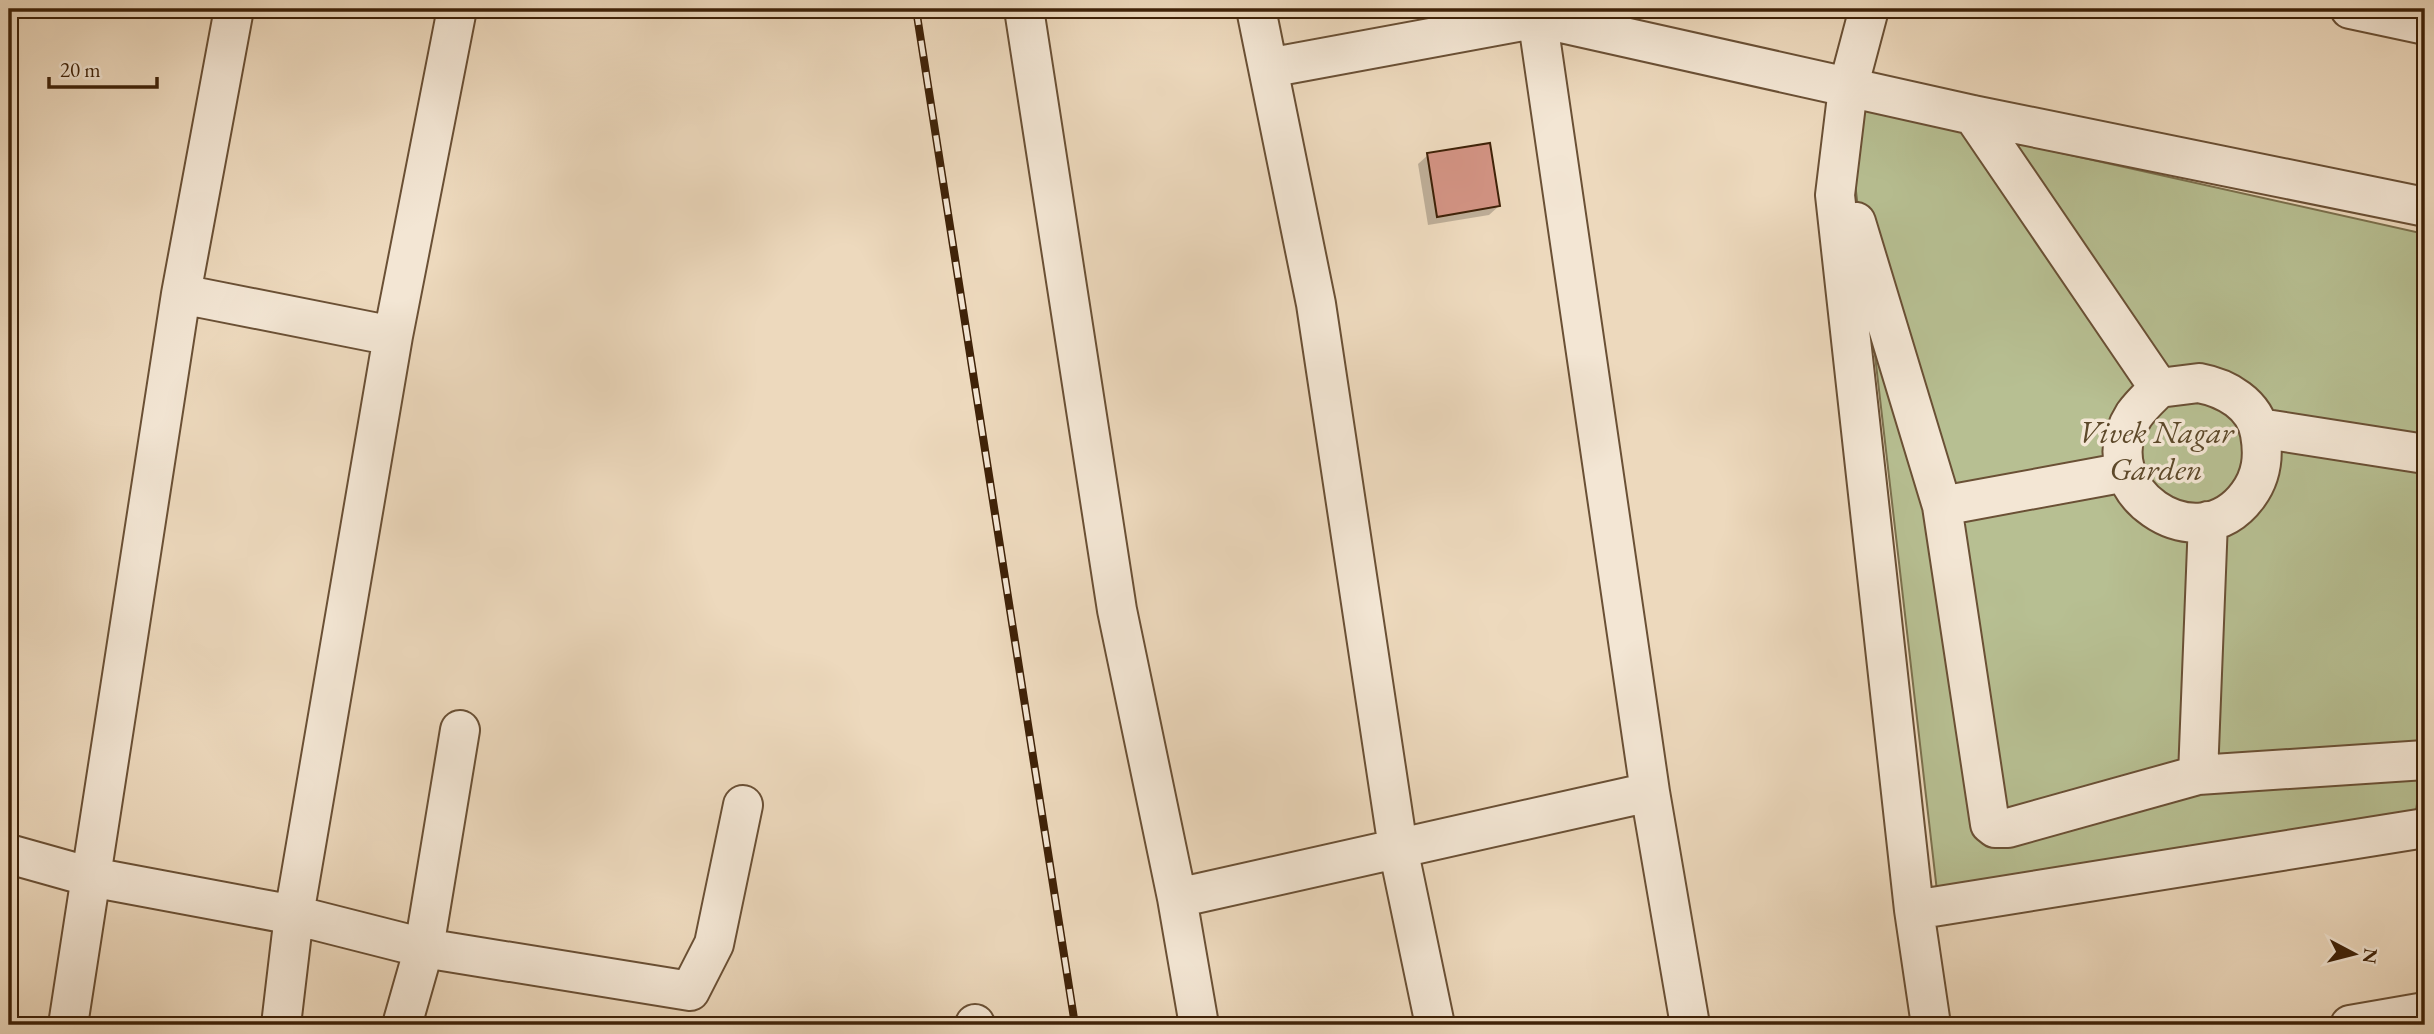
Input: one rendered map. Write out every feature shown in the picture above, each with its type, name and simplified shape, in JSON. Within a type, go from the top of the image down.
[{"type":"street","points":[[68,1025],[181,294],[234,9]]},
{"type":"street","points":[[281,1025],[294,915],[393,336],[457,9]]},
{"type":"street","points":[[1024,9],[1117,610],[1177,898],[1199,1025]]},
{"type":"street","points":[[1256,9],[1316,304],[1398,848],[1435,1025]]},
{"type":"street","points":[[1868,9],[1848,88],[1835,195],[1914,910],[1931,1025]]},
{"type":"street","points":[[2350,9],[2425,25]]},
{"type":"street","points":[[1268,68],[1537,13],[1848,88],[2425,207]]},
{"type":"street","points":[[1537,13],[1650,792],[1690,1025]]},
{"type":"street","points":[[1973,115],[2159,388]]},
{"type":"street","points":[[1839,164],[1942,506],[1990,824],[1995,828],[2008,828],[2198,775],[2425,760]]},
{"type":"street","points":[[181,294],[393,336]]},
{"type":"street","points":[[2199,383],[2218,387],[2235,396],[2249,411],[2259,428],[2263,448],[2262,468],[2254,486],[2235,508],[2208,521],[2187,523],[2167,518],[2149,507],[2135,491],[2126,472],[2123,451],[2126,432],[2134,415],[2159,388],[2199,383]]},
{"type":"street","points":[[2259,428],[2425,454]]},
{"type":"street","points":[[1942,506],[2126,472]]},
{"type":"street","points":[[2198,775],[2208,521]]},
{"type":"street","points":[[402,1025],[424,948],[460,730]]},
{"type":"street","points":[[1177,898],[1650,792]]},
{"type":"street","points":[[9,854],[91,877],[294,915],[424,948],[690,991],[714,944],[743,805]]},
{"type":"street","points":[[1914,910],[2425,828]]},
{"type":"street","points":[[2350,1025],[2425,1013]]},
{"type":"green space","name":"Vivek Nagar Garden","points":[[1863,109],[2425,234],[2425,748],[2416,811],[1937,891],[1854,174]]},
{"type":"building","points":[[1490,143],[1500,206],[1437,217],[1427,153]]},
{"type":"railway","points":[[916,9],[1075,1025]]}]
